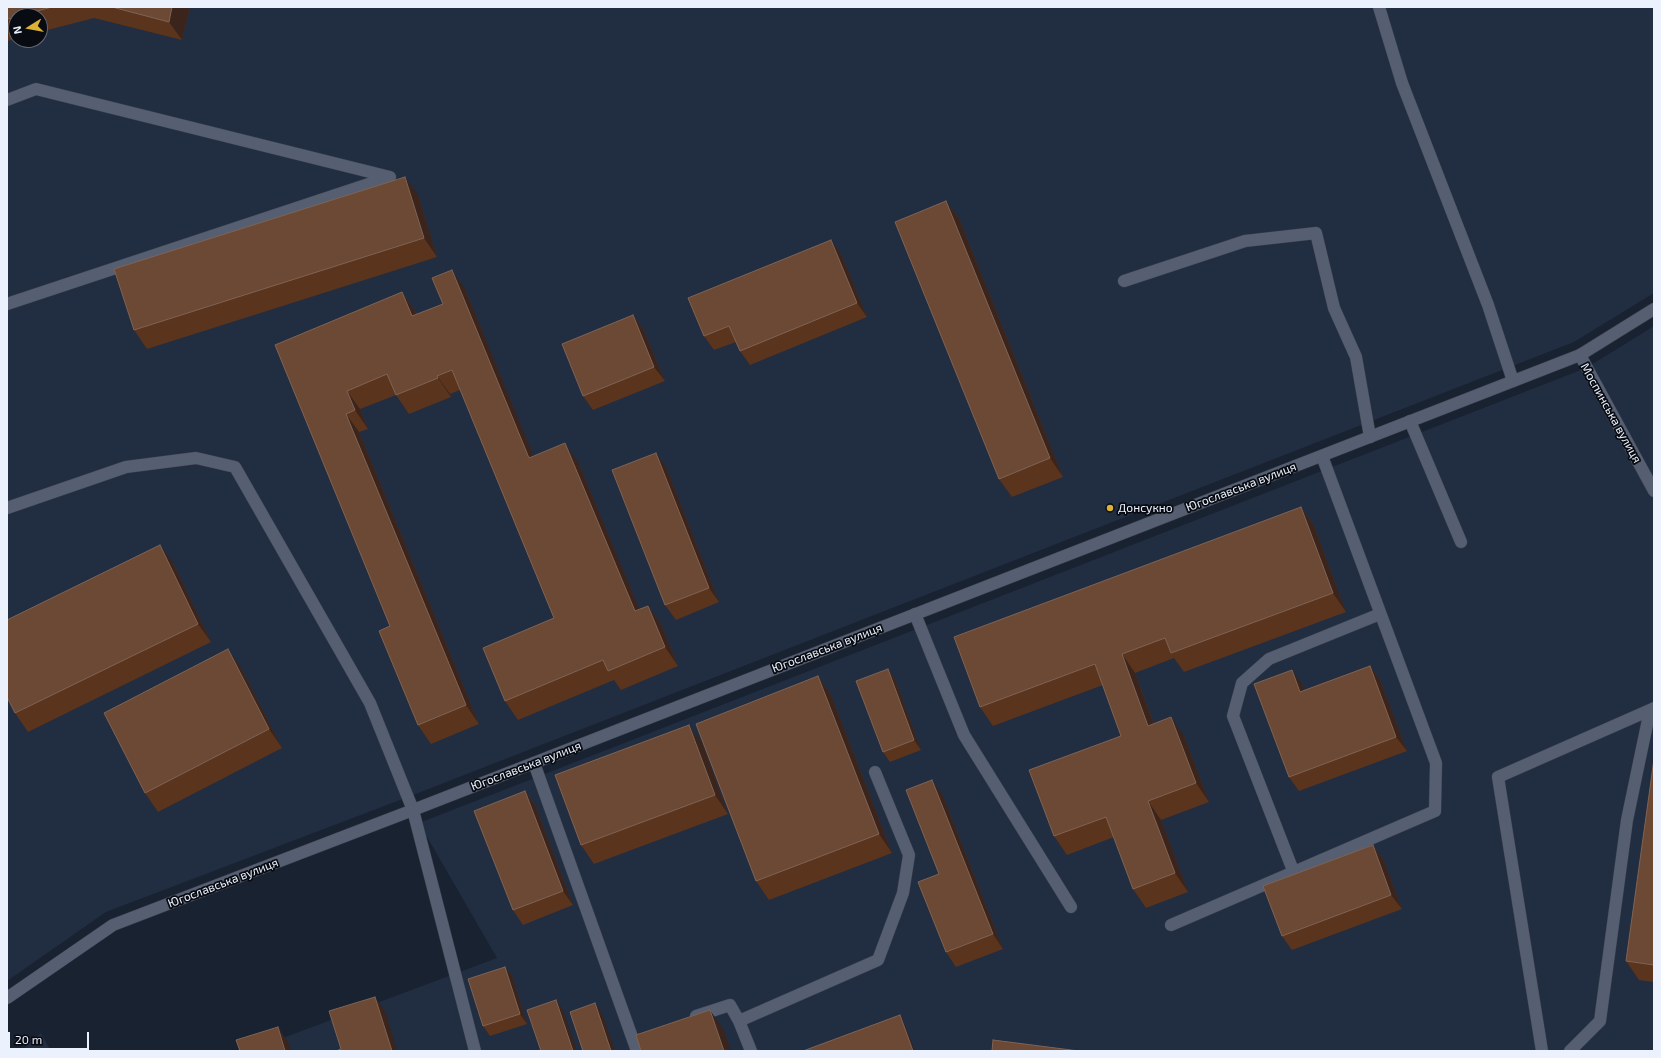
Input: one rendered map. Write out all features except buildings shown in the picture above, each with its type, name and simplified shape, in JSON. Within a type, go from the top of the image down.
[{"type":"main road","points":[[1379,7],[1402,83],[1488,305],[1513,381]]},
{"type":"main road","points":[[7,100],[36,90],[390,176],[7,303]]},
{"type":"main road","points":[[1124,281],[1245,241],[1316,233],[1334,308],[1356,357],[1370,437]]},
{"type":"main road","name":"Югославська вулиця","points":[[7,998],[113,925],[414,810],[1580,355],[1654,309]]},
{"type":"main road","name":"Моспинська вулиця","points":[[1580,355],[1654,491]]},
{"type":"main road","points":[[1410,421],[1461,542]]},
{"type":"main road","points":[[1171,925],[1435,812],[1436,763],[1322,456]]},
{"type":"main road","points":[[7,508],[126,467],[196,458],[235,467],[370,703],[414,810],[476,1051]]},
{"type":"main road","points":[[915,614],[964,734],[1071,907]]},
{"type":"main road","points":[[1294,873],[1233,716],[1242,683],[1269,659],[1380,614]]},
{"type":"main road","points":[[1542,1051],[1498,777],[1652,709]]},
{"type":"main road","points":[[1570,1051],[1600,1020],[1627,820],[1652,709]]},
{"type":"main road","points":[[534,763],[637,1051]]},
{"type":"main road","points":[[739,1021],[878,960],[903,893],[909,856],[875,772]]},
{"type":"main road","points":[[685,1020],[730,1005],[739,1021],[751,1051]]},
{"type":"main road","points":[[632,1038],[647,1033]]},
{"type":"shaded area","points":[[7,7],[1654,7],[1654,293],[1574,342],[408,797],[106,912],[7,981]]},
{"type":"shaded area","points":[[1654,326],[1654,1051],[248,1051],[497,958],[419,823],[1586,368]]},
{"type":"shaded area","points":[[41,1033],[51,1051],[21,1051]]},
{"type":"place","name":"Донсукно","points":[[1110,508]]}]
